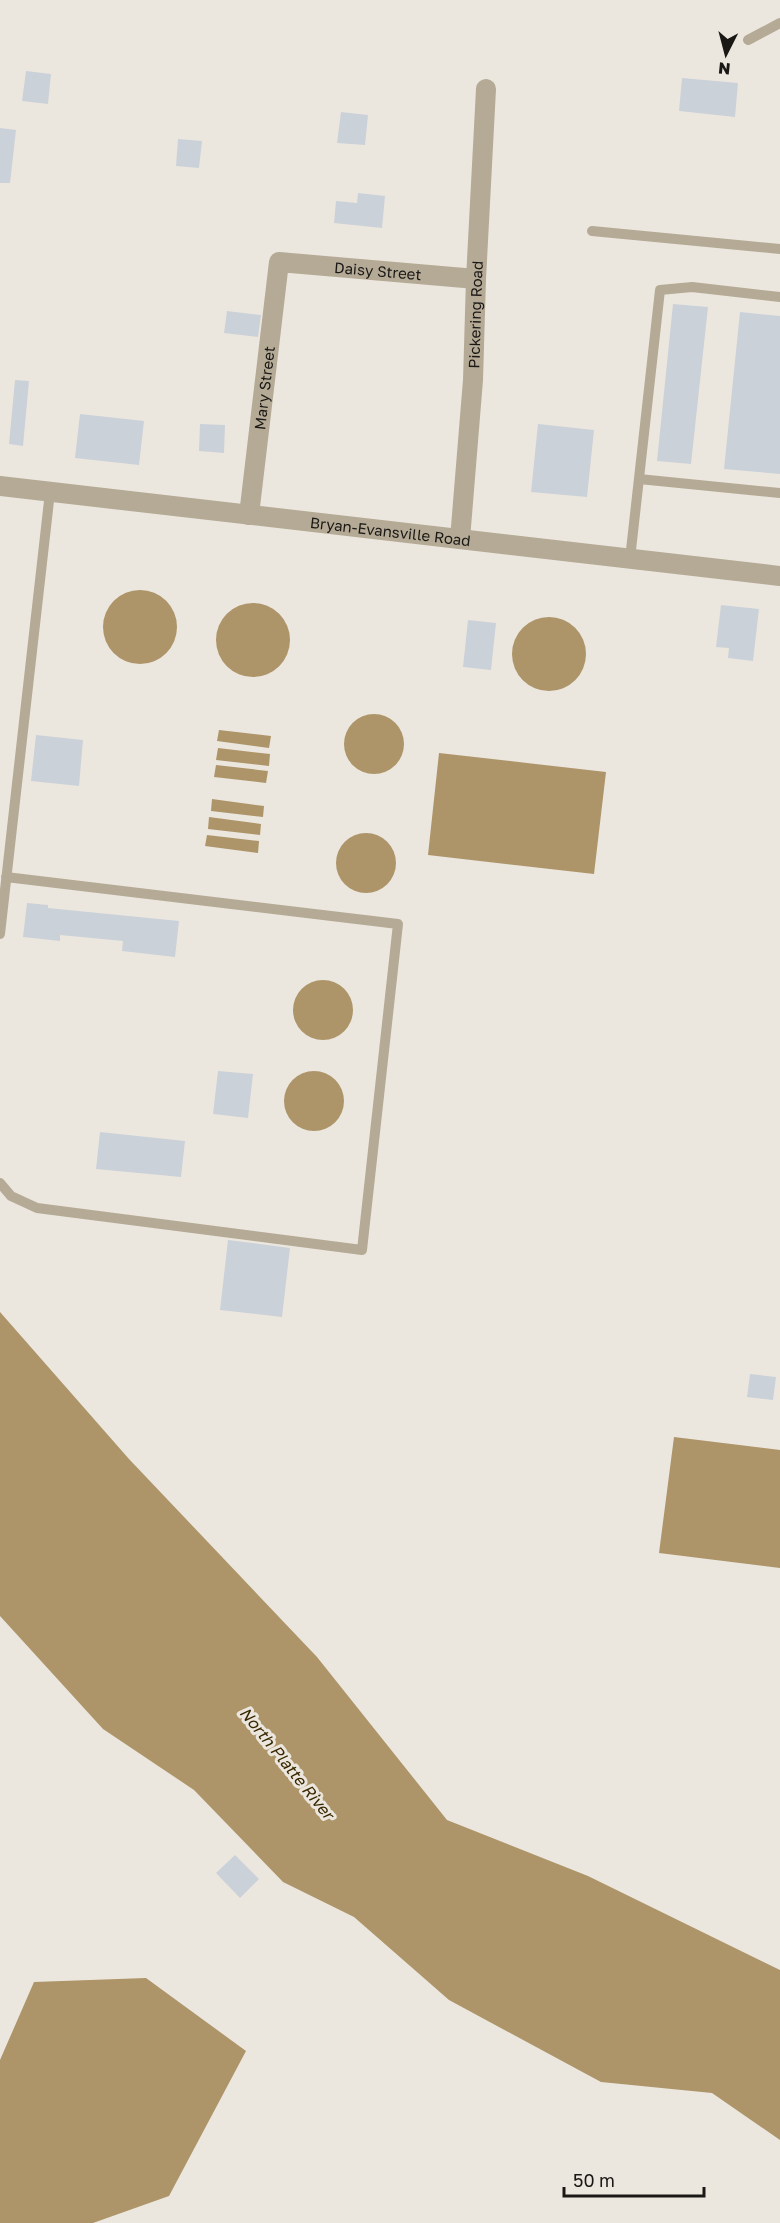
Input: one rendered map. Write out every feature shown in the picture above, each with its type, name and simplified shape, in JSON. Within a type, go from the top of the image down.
[{"type":"street","name":"Pickering Road","points":[[460,539],[473,380],[486,89]]},
{"type":"street","name":"Daisy Street","points":[[279,262],[476,279]]},
{"type":"street","name":"Mary Street","points":[[249,515],[279,262]]},
{"type":"street","name":"Bryan-Evansville Road","points":[[0,486],[780,576]]},
{"type":"lane","points":[[747,40],[780,23]]},
{"type":"lane","points":[[592,231],[780,249]]},
{"type":"lane","points":[[630,559],[660,290],[692,288],[780,297]]},
{"type":"lane","points":[[639,479],[780,493]]},
{"type":"lane","points":[[0,934],[50,492]]},
{"type":"lane","points":[[0,1183],[11,1196],[37,1208],[362,1250],[398,924],[6,877]]},
{"type":"water","points":[[140,590],[154,593],[166,601],[174,613],[177,627],[174,641],[166,653],[154,661],[140,664],[126,661],[114,653],[106,641],[103,627],[106,613],[114,601],[126,593]]},
{"type":"water","points":[[253,603],[267,606],[279,614],[287,626],[290,640],[287,654],[279,666],[267,674],[253,677],[239,674],[227,666],[219,654],[216,640],[219,626],[227,614],[239,606]]},
{"type":"water","points":[[549,617],[563,620],[575,628],[583,640],[586,654],[583,668],[575,680],[563,688],[549,691],[535,688],[523,680],[515,668],[512,654],[515,640],[523,628],[535,620]]},
{"type":"water","points":[[368,714],[380,714],[396,722],[402,732],[404,744],[402,756],[396,766],[380,774],[368,774],[352,766],[344,750],[344,738],[352,722]]},
{"type":"water","points":[[219,730],[271,736],[269,748],[217,741]]},
{"type":"water","points":[[218,748],[270,754],[269,766],[216,760]]},
{"type":"water","points":[[439,753],[606,772],[594,874],[428,855]]},
{"type":"water","points":[[216,765],[268,771],[266,783],[214,777]]},
{"type":"water","points":[[212,799],[264,806],[263,817],[211,811]]},
{"type":"water","points":[[209,817],[261,824],[260,835],[208,829]]},
{"type":"water","points":[[360,833],[372,833],[388,841],[394,851],[396,863],[394,875],[388,885],[372,893],[360,893],[344,885],[336,869],[336,857],[344,841]]},
{"type":"water","points":[[207,835],[259,841],[258,853],[205,846]]},
{"type":"water","points":[[317,980],[329,980],[345,988],[351,998],[353,1010],[351,1022],[345,1032],[329,1040],[317,1040],[301,1032],[293,1016],[293,1004],[301,988]]},
{"type":"water","points":[[308,1071],[320,1071],[336,1079],[342,1089],[344,1101],[342,1113],[336,1123],[320,1131],[308,1131],[292,1123],[284,1107],[284,1095],[292,1079]]},
{"type":"water","name":"North Platte River","points":[[0,1312],[129,1459],[317,1657],[447,1820],[588,1876],[780,1970],[780,2140],[712,2093],[601,2082],[449,2000],[354,1917],[283,1882],[194,1790],[103,1729],[0,1616]]},
{"type":"water","points":[[674,1437],[780,1450],[780,1568],[659,1553]]},
{"type":"water","points":[[146,1978],[246,2051],[169,2196],[93,2223],[0,2223],[0,2060],[34,1982]]},
{"type":"building","points":[[26,71],[51,74],[48,104],[22,101]]},
{"type":"building","points":[[682,78],[738,83],[735,117],[679,111]]},
{"type":"building","points":[[341,112],[368,115],[365,145],[337,143]]},
{"type":"building","points":[[0,128],[16,130],[10,183],[0,183]]},
{"type":"building","points":[[178,139],[202,141],[199,168],[176,166]]},
{"type":"building","points":[[358,193],[385,196],[382,228],[334,223],[336,201],[357,203]]},
{"type":"building","points":[[673,304],[708,307],[691,464],[657,461]]},
{"type":"building","points":[[227,311],[261,315],[258,337],[224,333]]},
{"type":"building","points":[[740,312],[780,316],[780,474],[724,469]]},
{"type":"building","points":[[15,380],[29,381],[23,446],[9,444]]},
{"type":"building","points":[[80,414],[144,421],[139,465],[75,458]]},
{"type":"building","points":[[200,424],[225,425],[224,453],[199,451]]},
{"type":"building","points":[[538,424],[594,430],[587,497],[531,492]]},
{"type":"building","points":[[721,605],[759,609],[753,661],[728,658],[729,648],[716,647]]},
{"type":"building","points":[[468,620],[496,623],[491,670],[463,667]]},
{"type":"building","points":[[36,735],[83,740],[79,786],[31,781]]},
{"type":"building","points":[[27,903],[48,905],[48,908],[179,921],[175,957],[122,951],[123,941],[60,935],[60,941],[23,937]]},
{"type":"building","points":[[218,1071],[253,1074],[248,1118],[213,1114]]},
{"type":"building","points":[[100,1132],[185,1141],[181,1177],[96,1169]]},
{"type":"building","points":[[228,1240],[290,1248],[282,1317],[220,1310]]},
{"type":"building","points":[[750,1374],[776,1377],[773,1400],[747,1397]]},
{"type":"building","points":[[235,1855],[259,1879],[240,1898],[216,1873]]}]
